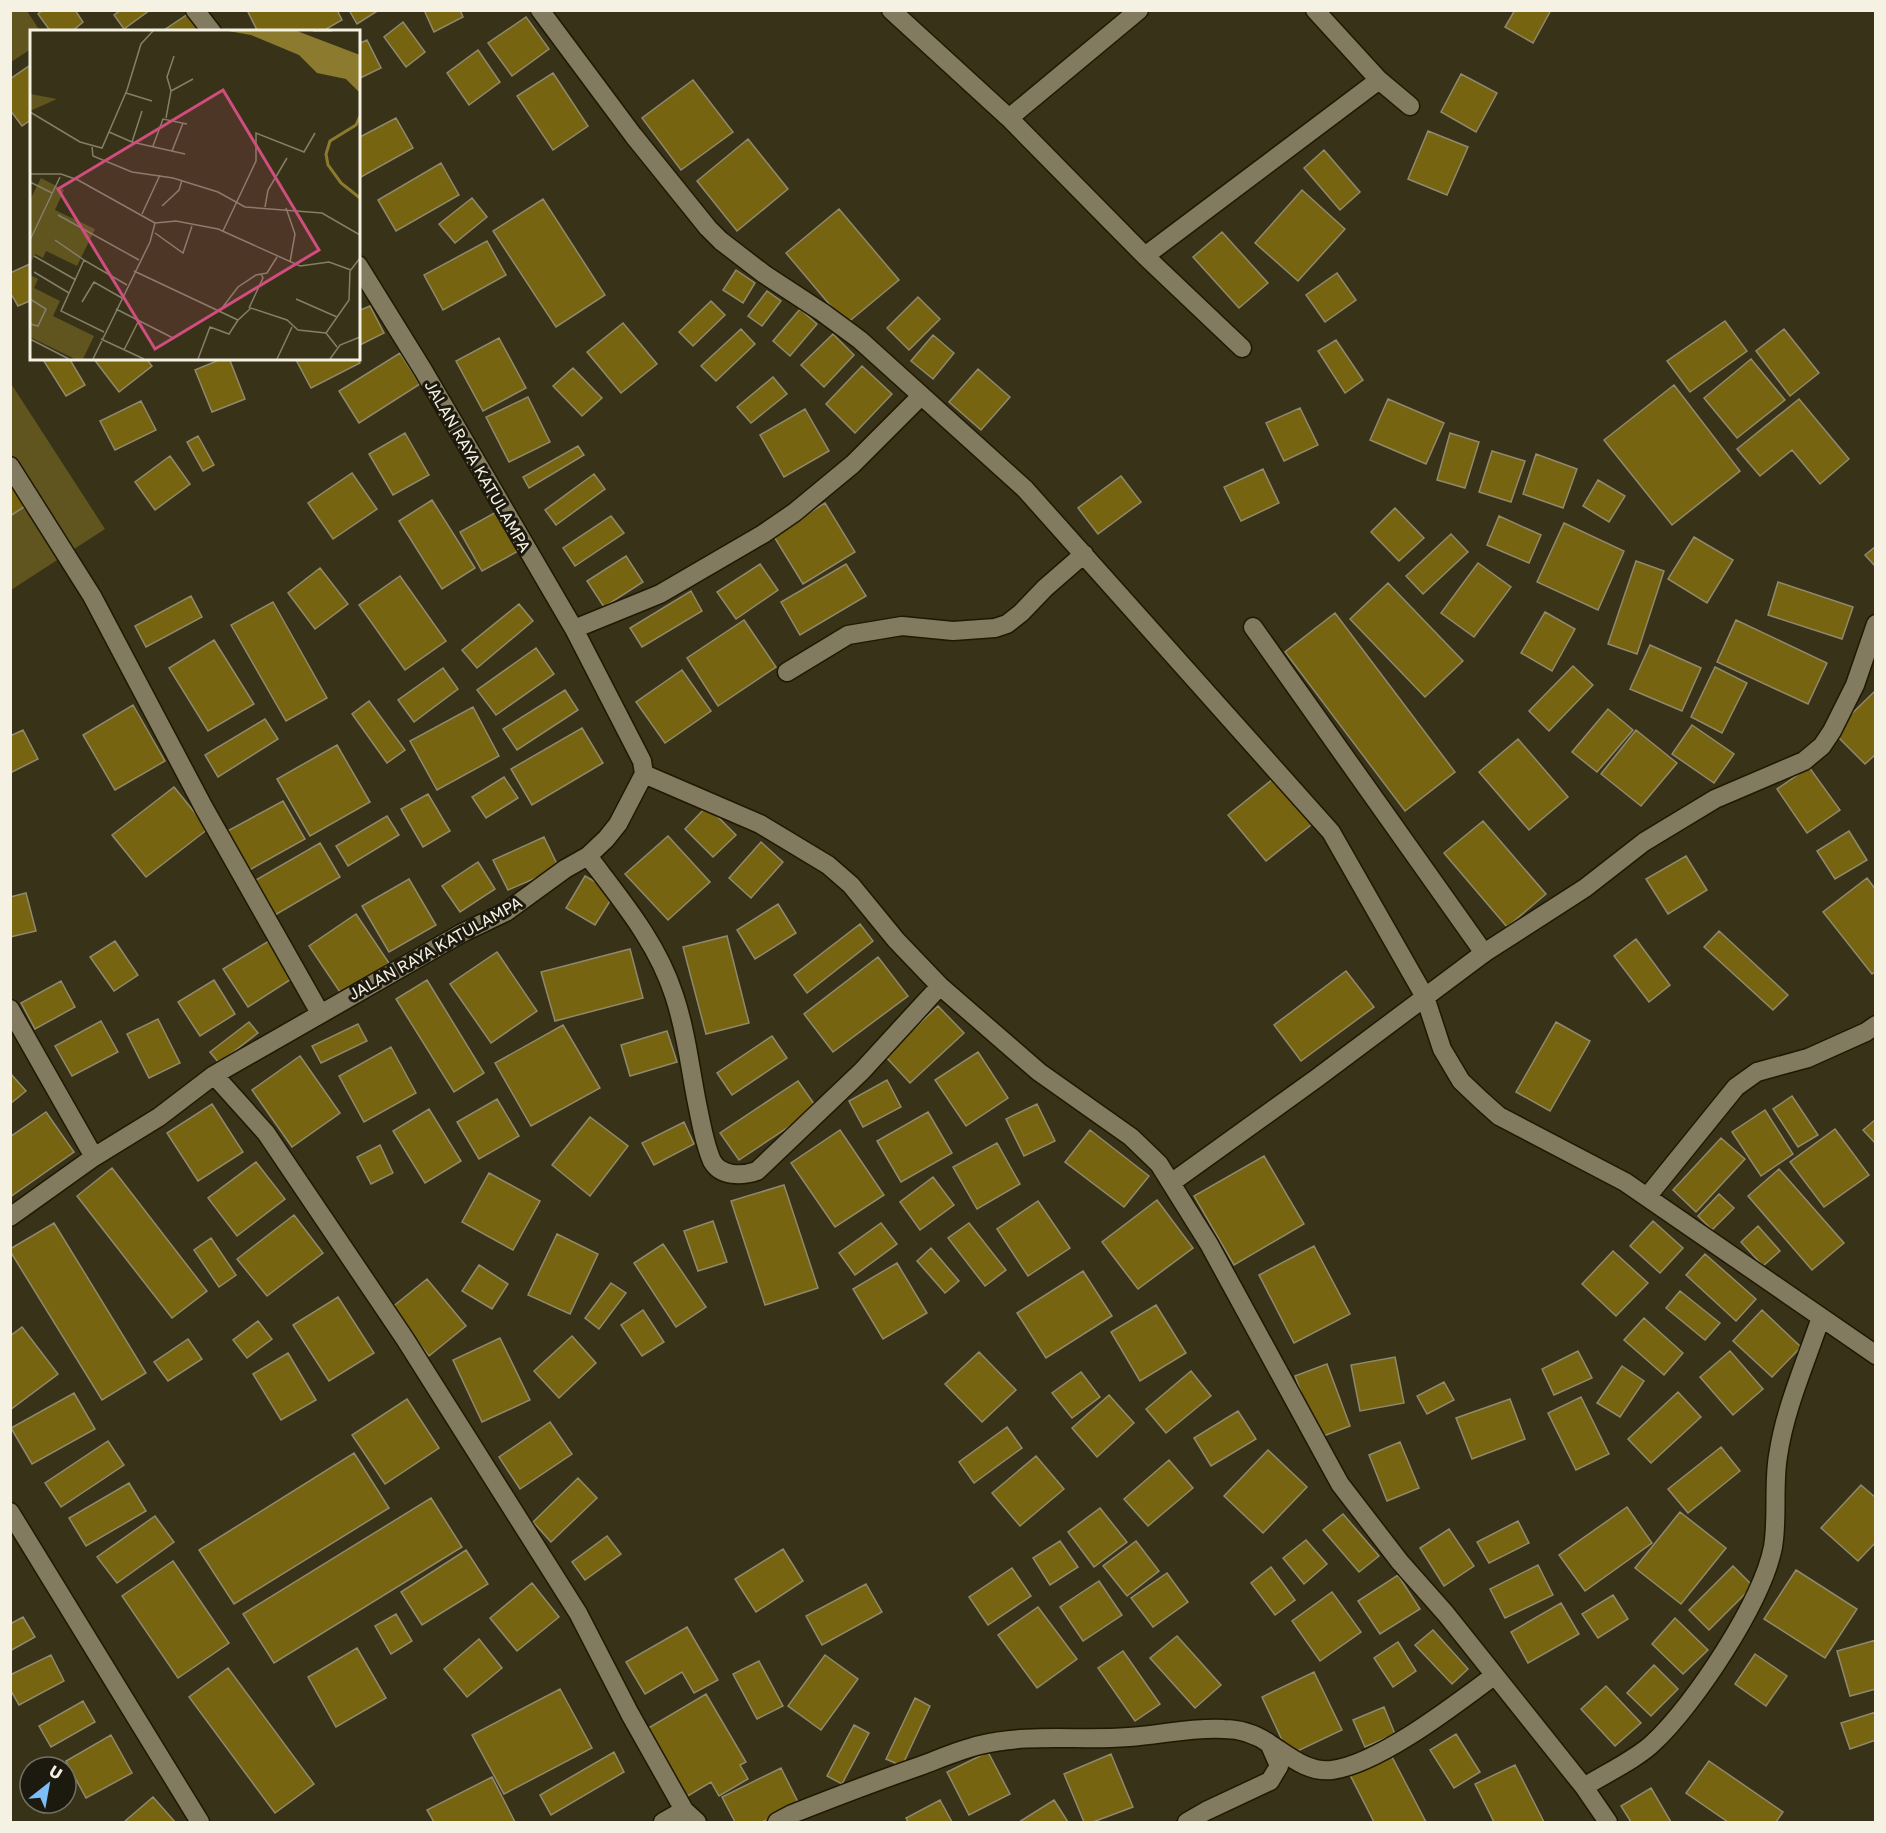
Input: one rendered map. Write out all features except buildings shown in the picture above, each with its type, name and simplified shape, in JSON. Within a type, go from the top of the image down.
[{"type":"street","points":[[195,10],[210,30]]},
{"type":"street","points":[[540,10],[633,135],[708,228],[764,274],[860,340],[1024,489],[1331,832],[1425,997],[1442,1049],[1461,1081],[1499,1116],[1625,1182],[1875,1355]]},
{"type":"street","points":[[891,10],[1009,118],[1145,256],[1242,348]]},
{"type":"street","points":[[1009,118],[1139,10]]},
{"type":"street","points":[[1315,10],[1379,80],[1410,106]]},
{"type":"street","points":[[1145,256],[1379,80]]},
{"type":"street","name":"JALAN RAYA KATULAMPA","points":[[10,1217],[94,1157],[159,1117],[214,1075],[462,933],[506,912],[565,869],[588,856],[618,824],[644,774],[642,761],[574,629],[423,370],[360,269]]},
{"type":"street","points":[[574,629],[660,594],[763,534],[837,479],[921,396]]},
{"type":"street","points":[[10,466],[92,596],[204,808],[320,1013]]},
{"type":"street","points":[[787,672],[848,635],[902,626],[953,631],[995,628],[1007,624],[1021,614],[1045,588],[1083,554]]},
{"type":"street","points":[[1171,1183],[1484,953],[1585,888],[1644,842],[1715,799],[1804,761],[1822,746],[1833,731],[1855,686],[1875,624]]},
{"type":"street","points":[[1253,627],[1484,953]]},
{"type":"street","points":[[644,774],[760,824],[828,865],[850,885],[896,940],[940,986],[1039,1072],[1137,1142],[1159,1164],[1209,1244],[1340,1484],[1400,1562],[1446,1614],[1584,1787],[1608,1822]]},
{"type":"street","points":[[588,856],[634,917],[658,956],[675,996],[702,1127],[713,1162],[728,1173],[742,1176],[757,1171],[862,1071],[940,986]]},
{"type":"street","points":[[10,1009],[94,1157]]},
{"type":"street","points":[[1647,1197],[1736,1087],[1757,1072],[1808,1058],[1866,1032],[1875,1025]]},
{"type":"street","points":[[214,1075],[266,1133],[405,1339],[578,1613],[630,1714],[691,1816],[663,1822]]},
{"type":"street","points":[[1584,1787],[1652,1745],[1678,1717],[1707,1678],[1739,1625],[1765,1575],[1773,1547],[1775,1489],[1783,1434],[1821,1317]]},
{"type":"street","points":[[10,1512],[200,1822]]},
{"type":"street","points":[[777,1822],[870,1784],[979,1745],[1014,1739],[1127,1737],[1225,1728],[1247,1732],[1269,1743],[1290,1758],[1319,1770],[1332,1770],[1381,1752],[1420,1728],[1495,1675]]},
{"type":"street","points":[[1187,1822],[1270,1781],[1279,1766],[1269,1743]]},
{"type":"shaded area","points":[[11,10],[27,11],[39,30],[30,30],[30,50],[11,62]]},
{"type":"shaded area","points":[[10,382],[105,529],[11,590],[10,590]]}]
